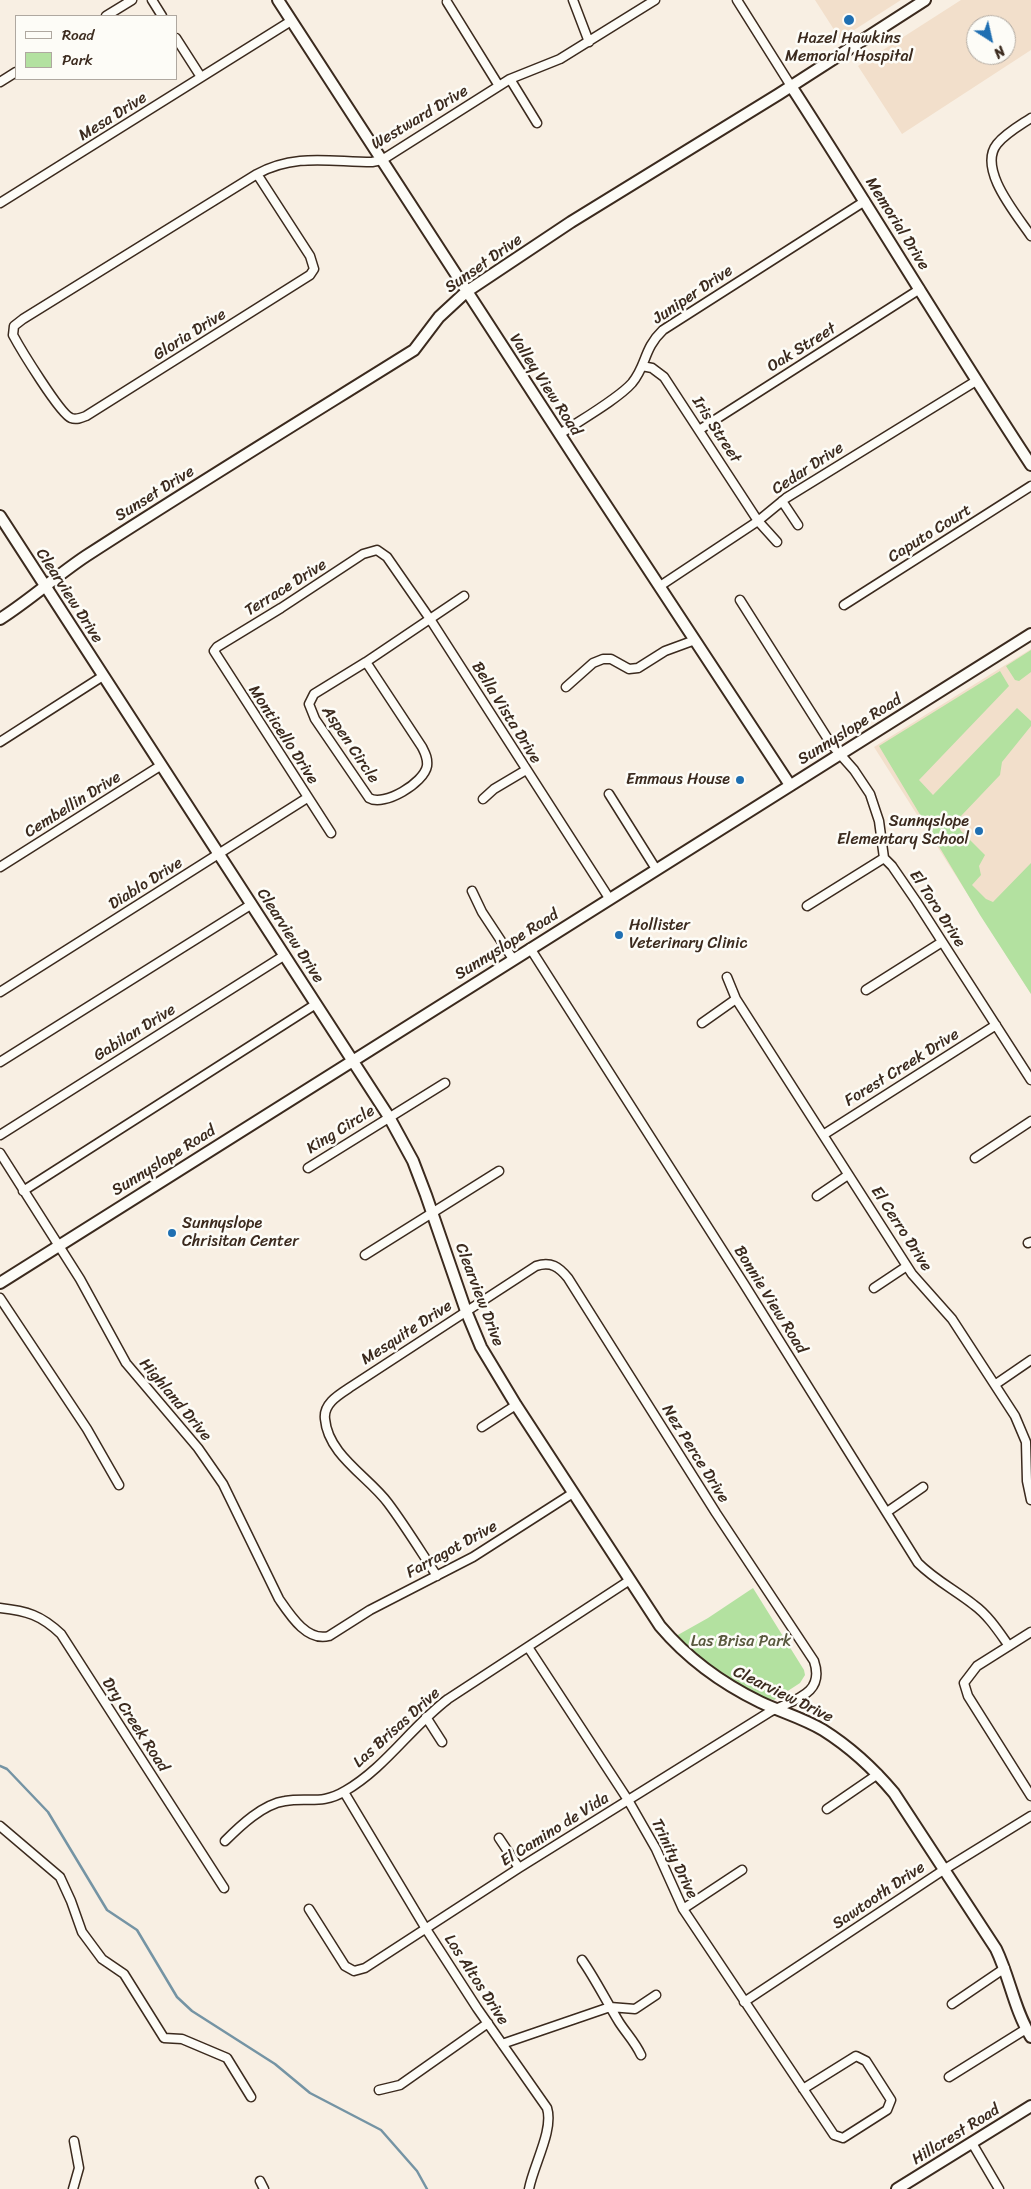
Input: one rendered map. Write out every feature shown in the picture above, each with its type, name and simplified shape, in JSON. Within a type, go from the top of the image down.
[{"type":"street","points":[[108,15],[132,0]]},
{"type":"street","points":[[152,0],[161,15]]},
{"type":"street","name":"Valley View Road","points":[[278,0],[466,292],[790,785]]},
{"type":"street","points":[[573,0],[589,42]]},
{"type":"street","name":"Westward Drive","points":[[13,332],[14,326],[23,319],[257,174],[280,164],[296,160],[364,162],[382,160],[510,79],[560,60],[655,0]]},
{"type":"street","name":"Memorial Drive","points":[[737,0],[1031,465]]},
{"type":"street","name":"Sunset Drive","points":[[0,619],[29,600],[66,569],[144,518],[414,350],[439,317],[466,292],[571,222],[791,86],[925,0]]},
{"type":"street","points":[[447,2],[499,86]]},
{"type":"street","name":"Mesa Drive","points":[[0,203],[291,21]]},
{"type":"street","points":[[178,41],[201,77]]},
{"type":"street","points":[[0,82],[15,73]]},
{"type":"street","points":[[510,79],[537,122]]},
{"type":"street","points":[[1031,118],[1006,134],[997,144],[991,156],[995,178],[1031,236]]},
{"type":"street","name":"Gloria Drive","points":[[13,332],[17,342],[55,402],[65,415],[75,419],[86,416],[305,280],[312,273],[313,263],[257,174]]},
{"type":"street","name":"Juniper Drive","points":[[560,434],[625,390],[633,382],[642,366],[648,347],[663,330],[865,201]]},
{"type":"street","name":"Oak Street","points":[[699,430],[920,289]]},
{"type":"street","name":"Iris Street","points":[[642,366],[652,368],[664,377],[758,521],[777,542]]},
{"type":"street","name":"Cedar Drive","points":[[660,586],[758,521],[782,501],[976,380]]},
{"type":"street","name":"Caputo Court","points":[[844,605],[1031,486]]},
{"type":"street","points":[[782,501],[798,524]]},
{"type":"street","name":"Clearview Drive","points":[[0,516],[160,766],[389,1116],[413,1162],[466,1311],[481,1347],[660,1626],[686,1654],[728,1685],[775,1709],[822,1729],[854,1752],[878,1774],[894,1793],[996,1949],[1005,1968],[1016,2008],[1029,2033],[949,2078]]},
{"type":"street","name":"Bella Vista Drive","points":[[374,550],[381,551],[388,557],[430,619],[609,898]]},
{"type":"street","name":"Terrace Drive","points":[[214,651],[216,647],[281,608],[363,554],[374,550]]},
{"type":"street","name":"Aspen Circle","points":[[366,662],[422,746],[427,760],[426,768],[419,779],[397,794],[378,801],[369,798],[315,719],[309,704],[314,694],[366,662],[464,596]]},
{"type":"street","points":[[740,600],[801,698],[838,752],[863,784],[876,808],[884,858],[807,906]]},
{"type":"street","name":"Sunnyslope Road","points":[[0,1283],[790,785],[838,752],[1031,634]]},
{"type":"street","points":[[566,687],[593,663],[604,659],[611,659],[629,669],[638,668],[665,651],[695,640]]},
{"type":"street","name":"Monticello Drive","points":[[214,651],[330,833]]},
{"type":"street","points":[[0,742],[104,676]]},
{"type":"street","name":"Cembellin Drive","points":[[0,867],[160,766]]},
{"type":"street","points":[[483,800],[494,789],[526,770]]},
{"type":"street","points":[[609,794],[656,869]]},
{"type":"street","name":"Diablo Drive","points":[[0,992],[307,798]]},
{"type":"street","name":"El Toro Drive","points":[[884,858],[900,877],[1031,1080]]},
{"type":"street","points":[[472,890],[482,912],[513,959]]},
{"type":"street","points":[[0,1062],[252,904]]},
{"type":"street","points":[[866,990],[942,942]]},
{"type":"street","name":"Bonnie View Road","points":[[530,948],[918,1563],[932,1578],[976,1606],[1008,1646]]},
{"type":"street","name":"Gabilan Drive","points":[[0,1135],[285,955]]},
{"type":"street","name":"El Cerro Drive","points":[[727,977],[736,999],[907,1266],[922,1286],[948,1313],[996,1384],[1024,1433],[1027,1451],[1027,1481],[1031,1500]]},
{"type":"street","points":[[702,1023],[736,999]]},
{"type":"street","points":[[23,1191],[316,1004]]},
{"type":"street","name":"Forest Creek Drive","points":[[823,1135],[996,1025]]},
{"type":"street","name":"King Circle","points":[[308,1168],[445,1083]]},
{"type":"street","points":[[975,1158],[1031,1120]]},
{"type":"street","name":"Highland Drive","points":[[0,1153],[80,1279],[126,1363],[198,1448],[223,1484],[267,1576],[286,1609],[312,1636],[322,1638],[342,1628]]},
{"type":"street","points":[[365,1255],[499,1171]]},
{"type":"street","points":[[817,1196],[848,1175]]},
{"type":"street","name":"Mesquite Drive","points":[[437,1576],[388,1503],[346,1459],[332,1440],[325,1419],[325,1411],[330,1402],[352,1386],[536,1266],[544,1263],[554,1266]]},
{"type":"street","name":"Nez Perce Drive","points":[[554,1266],[568,1278],[716,1513],[812,1659]]},
{"type":"street","points":[[874,1288],[907,1266]]},
{"type":"street","points":[[0,1298],[87,1430],[119,1485]]},
{"type":"street","points":[[996,1384],[1031,1360]]},
{"type":"street","points":[[482,1427],[516,1404]]},
{"type":"street","points":[[887,1512],[923,1487]]},
{"type":"street","name":"Farragot Drive","points":[[342,1628],[370,1610],[472,1557],[573,1493]]},
{"type":"street","name":"Las Brisas Drive","points":[[225,1841],[244,1824],[273,1805],[290,1800],[323,1800],[344,1792],[382,1763],[426,1717],[448,1699],[630,1580]]},
{"type":"street","name":"Dry Creek Road","points":[[0,1608],[35,1614],[48,1622],[61,1634],[224,1888]]},
{"type":"street","points":[[1031,1632],[977,1666],[964,1683],[968,1696],[1031,1796]]},
{"type":"street","name":"Trinity Drive","points":[[528,1647],[628,1800],[656,1849],[683,1909],[744,2002],[834,2135],[843,2138],[887,2110],[891,2100],[866,2061],[856,2056],[803,2089]]},
{"type":"street","name":"El Camino de Vida","points":[[309,1909],[342,1963],[354,1971],[365,1968],[628,1800],[775,1709],[806,1694],[813,1686],[816,1670],[812,1659]]},
{"type":"street","points":[[426,1717],[442,1742]]},
{"type":"street","points":[[826,1809],[878,1774]]},
{"type":"street","name":"Los Altos Drive","points":[[344,1792],[426,1929],[502,2044],[545,2104],[548,2112],[548,2127],[533,2170],[529,2189]]},
{"type":"street","name":"Sawtooth Drive","points":[[744,2002],[945,1869],[1031,1816]]},
{"type":"street","points":[[0,1826],[60,1877],[82,1932],[102,1959],[124,1974],[164,2038],[182,2039],[227,2058],[251,2097]]},
{"type":"street","points":[[499,1838],[519,1868]]},
{"type":"street","points":[[683,1909],[742,1870]]},
{"type":"street","points":[[582,1960],[596,1979],[610,2007],[634,2041],[641,2055]]},
{"type":"street","points":[[952,2004],[1005,1968]]},
{"type":"street","points":[[502,2044],[610,2007],[635,2009],[656,1995]]},
{"type":"street","points":[[380,2090],[400,2085],[488,2023]]},
{"type":"street","name":"Hillcrest Road","points":[[897,2189],[1031,2106]]},
{"type":"street","points":[[73,2189],[79,2168],[74,2141]]},
{"type":"street","points":[[972,2143],[998,2189]]},
{"type":"street","points":[[260,2181],[264,2189]]},
{"type":"shaded area","name":"Hazel Hawkins Memorial Hospital","points":[[815,0],[901,0],[840,39]]},
{"type":"shaded area","points":[[961,0],[1031,0],[1031,50],[1016,60],[1016,15],[966,15],[966,65],[1008,65],[902,134],[858,66]]},
{"type":"shaded area","name":"Sunnyslope Elementary School","points":[[1031,649],[1031,994],[874,747]]},
{"type":"green space","points":[[1031,650],[1031,672],[1019,681],[1015,680],[1006,666]]},
{"type":"green space","points":[[1000,671],[1009,686],[919,780],[933,795],[1017,708],[1031,721],[1031,726],[1002,762],[1000,775],[961,816],[957,823],[961,831],[985,855],[979,866],[981,875],[972,885],[986,899],[993,902],[1031,863],[1031,994],[980,915],[879,746]]},
{"type":"green space","name":"Las Brisa Park","points":[[753,1588],[804,1670],[805,1675],[800,1683],[774,1700],[742,1688],[719,1675],[690,1652],[676,1636],[708,1618]]},
{"type":"waterway","points":[[0,1766],[7,1769],[48,1812],[107,1910],[137,1930],[177,1997],[192,2011],[275,2064],[310,2093],[381,2130],[417,2171],[427,2189]]},
{"type":"place","name":"Hazel Hawkins Memorial Hospital","points":[[849,20]]},
{"type":"place","name":"Emmaus House","points":[[740,780]]},
{"type":"place","name":"Sunnyslope Elementary School","points":[[979,831]]},
{"type":"place","name":"Hollister Veterinary Clinic","points":[[619,935]]},
{"type":"place","name":"Sunnyslope Chrisitan Center","points":[[172,1233]]}]
